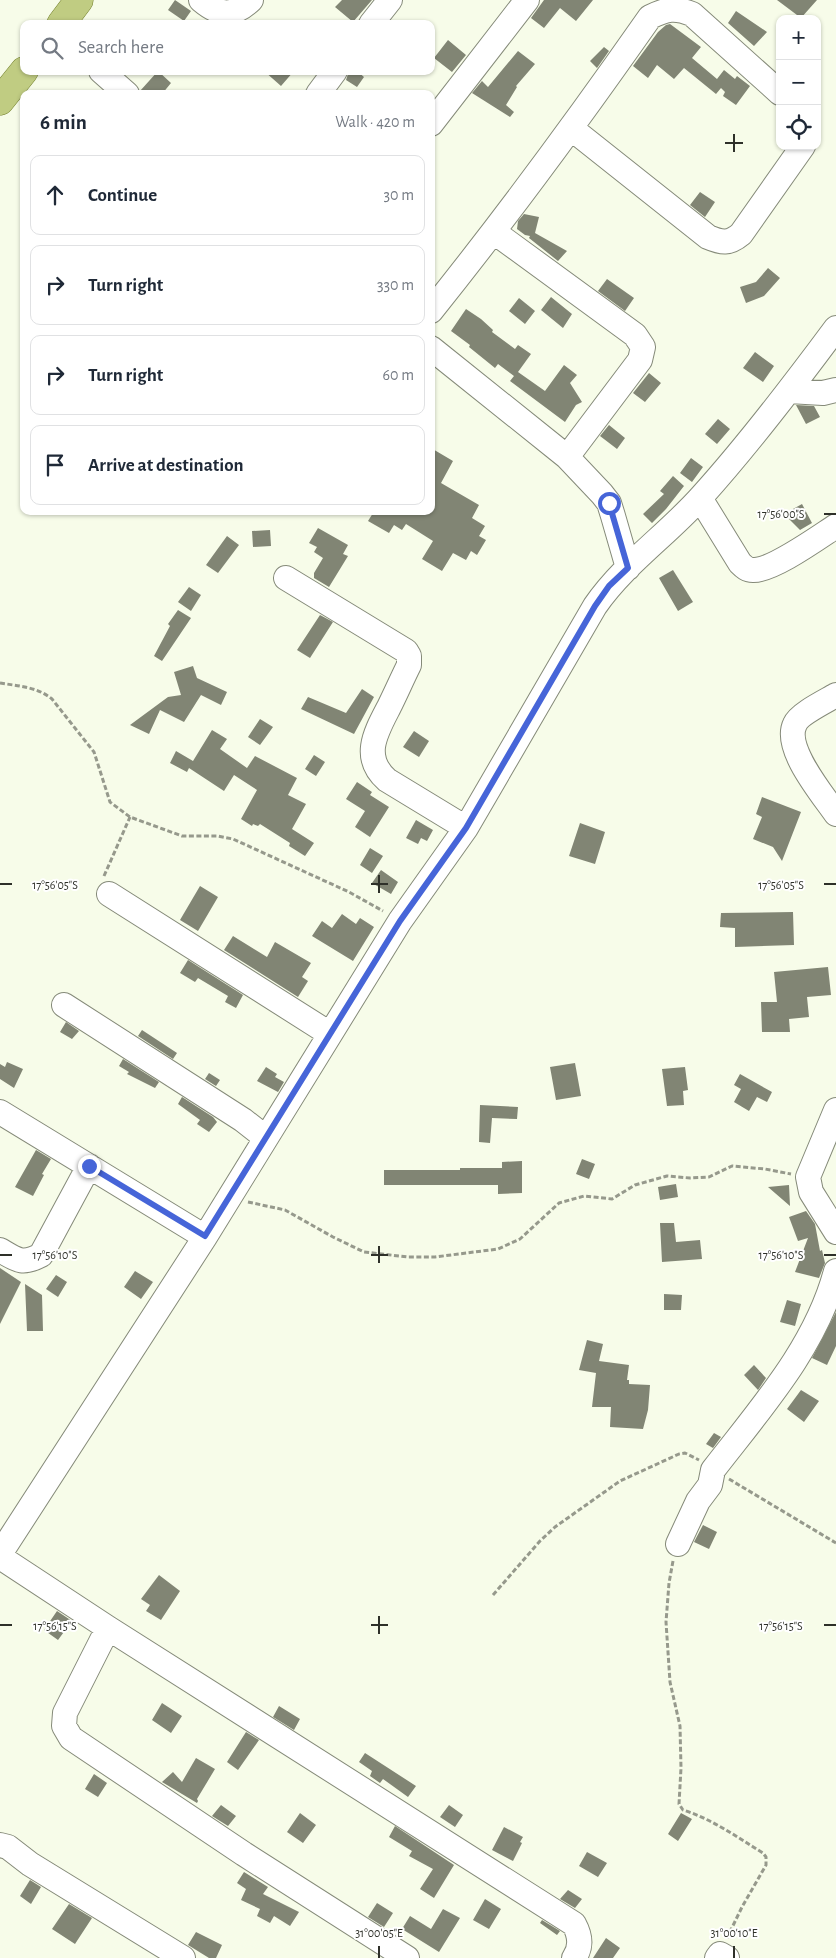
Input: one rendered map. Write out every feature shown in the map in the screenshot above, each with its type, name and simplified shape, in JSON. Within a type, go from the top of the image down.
[{"type":"main road","points":[[64,20],[80,0]]},
{"type":"main road","points":[[0,101],[21,75]]},
{"type":"street","points":[[201,0],[212,9],[228,13],[240,10],[251,0]]},
{"type":"street","points":[[374,20],[390,0]]},
{"type":"street","points":[[435,119],[527,0]]},
{"type":"street","points":[[435,306],[494,232],[572,128],[650,17],[664,10],[678,9],[692,14],[776,89]]},
{"type":"street","points":[[105,75],[122,90]]},
{"type":"street","points":[[321,90],[332,75]]},
{"type":"street","points":[[572,128],[708,237],[726,242],[734,240],[741,234],[800,150]]},
{"type":"street","points":[[494,232],[635,335],[643,347],[640,360],[567,457]]},
{"type":"street","points":[[574,1958],[578,1953],[580,1944],[579,1933],[574,1924],[108,1628],[2,1546],[205,1236],[400,921],[466,828],[595,606],[609,586],[700,498],[789,390],[836,328]]},
{"type":"street","points":[[435,351],[567,457],[609,503],[628,568]]},
{"type":"street","points":[[789,390],[823,393],[836,390]]},
{"type":"street","points":[[700,498],[740,563],[745,568],[754,570],[771,566],[836,526]]},
{"type":"street","points":[[286,578],[406,652],[409,656],[409,665],[373,743],[375,766],[387,780],[466,828]]},
{"type":"street","points":[[836,695],[801,717],[795,724],[793,732],[795,747],[802,764],[836,814]]},
{"type":"street","points":[[109,894],[330,1034]]},
{"type":"street","points":[[64,1006],[243,1120],[266,1138]]},
{"type":"street","points":[[836,1110],[808,1177],[811,1192],[836,1232]]},
{"type":"street","points":[[0,1112],[205,1236]]},
{"type":"street","points":[[0,1250],[19,1261],[30,1261],[41,1256],[89,1166]]},
{"type":"street","points":[[678,1544],[698,1501],[710,1485],[713,1470],[788,1373],[828,1298],[836,1271]]},
{"type":"street","points":[[108,1628],[65,1713],[64,1726],[70,1738],[244,1854],[407,1958]]},
{"type":"street","points":[[0,1844],[8,1847],[30,1864],[182,1958]]},
{"type":"path","points":[[0,683],[37,690],[46,693],[52,699],[94,752],[110,802],[130,817],[182,836],[217,836],[233,839],[349,892],[400,921]]},
{"type":"path","points":[[109,894],[104,876],[106,868],[130,817]]},
{"type":"path","points":[[227,1200],[258,1203],[285,1210],[332,1237],[364,1252],[408,1257],[435,1257],[498,1249],[520,1239],[558,1203],[584,1196],[612,1199],[635,1185],[667,1176],[709,1177],[732,1166],[765,1169],[808,1177]]},
{"type":"path","points":[[493,1595],[540,1541],[555,1527],[620,1481],[679,1454],[686,1453],[693,1456],[713,1470],[836,1543]]},
{"type":"path","points":[[678,1544],[669,1583],[666,1608],[670,1682],[680,1726],[681,1768],[679,1804],[683,1810],[703,1817],[763,1853],[767,1861],[721,1957]]},
{"type":"building","points":[[175,0],[191,11],[185,20],[183,20],[168,10]]},
{"type":"building","points":[[342,0],[372,0],[355,20],[351,20],[335,7]]},
{"type":"building","points":[[544,0],[593,0],[576,21],[560,8],[544,28],[531,18]]},
{"type":"building","points":[[777,0],[817,0],[804,15],[797,15]]},
{"type":"building","points":[[736,11],[767,32],[754,46],[728,23]]},
{"type":"building","points":[[670,24],[701,47],[692,58],[717,79],[724,70],[735,79],[737,76],[750,86],[736,105],[723,96],[725,92],[721,88],[716,94],[684,68],[674,79],[657,65],[648,78],[633,66],[658,32]]},
{"type":"building","points":[[448,40],[466,55],[452,72],[435,59]]},
{"type":"building","points":[[604,47],[609,51],[597,68],[590,61]]},
{"type":"building","points":[[518,51],[535,64],[516,86],[506,105],[514,112],[510,117],[472,93],[482,81],[488,87]]},
{"type":"building","points":[[154,75],[162,75],[171,83],[165,90],[141,90]]},
{"type":"building","points":[[269,75],[291,75],[281,86]]},
{"type":"building","points":[[348,75],[362,75],[364,77],[357,87],[346,80]]},
{"type":"building","points":[[700,192],[715,202],[705,217],[690,205]]},
{"type":"building","points":[[524,214],[539,217],[535,233],[567,251],[558,261],[529,238],[530,236],[517,229],[518,221]]},
{"type":"building","points":[[768,268],[780,278],[764,296],[746,303],[740,287],[756,282]]},
{"type":"building","points":[[607,279],[634,298],[625,311],[598,291]]},
{"type":"building","points":[[551,297],[572,314],[563,328],[541,310]]},
{"type":"building","points":[[519,298],[535,311],[525,324],[509,311]]},
{"type":"building","points":[[466,309],[481,319],[493,330],[492,332],[515,349],[518,345],[531,354],[518,372],[545,391],[564,365],[577,375],[570,383],[582,402],[576,405],[565,422],[510,381],[514,376],[498,364],[495,368],[469,347],[470,345],[451,331]]},
{"type":"building","points":[[755,352],[774,366],[763,382],[743,368]]},
{"type":"building","points":[[649,373],[661,383],[645,402],[633,393]]},
{"type":"building","points":[[796,405],[814,406],[820,417],[806,424]]},
{"type":"building","points":[[718,419],[730,429],[717,444],[705,434]]},
{"type":"building","points":[[609,425],[625,438],[617,449],[600,436]]},
{"type":"building","points":[[435,450],[453,461],[441,483],[479,505],[472,518],[485,526],[479,536],[486,540],[477,555],[471,551],[466,560],[453,553],[442,571],[422,559],[433,541],[406,524],[402,530],[394,525],[389,533],[368,521],[372,515],[435,515]]},
{"type":"building","points":[[691,458],[703,467],[692,482],[680,473]]},
{"type":"building","points":[[673,476],[684,486],[652,523],[643,514],[664,494],[660,491]]},
{"type":"building","points":[[802,504],[812,523],[800,530],[784,514]]},
{"type":"building","points":[[318,528],[348,545],[343,554],[348,556],[329,587],[314,578],[314,573],[323,558],[314,552],[317,547],[309,543]]},
{"type":"building","points":[[270,530],[271,546],[253,547],[252,531]]},
{"type":"building","points":[[227,536],[239,545],[218,573],[206,565]]},
{"type":"building","points":[[673,570],[693,602],[678,611],[659,578]]},
{"type":"building","points":[[189,587],[201,595],[191,611],[178,602]]},
{"type":"building","points":[[178,610],[191,618],[162,661],[154,656],[170,626],[168,624]]},
{"type":"building","points":[[320,615],[333,622],[310,658],[297,650]]},
{"type":"building","points":[[193,666],[197,678],[227,692],[221,705],[201,695],[184,722],[160,710],[149,734],[130,725],[168,697],[181,695],[174,672]]},
{"type":"building","points":[[362,689],[374,697],[354,734],[301,709],[308,697],[346,713]]},
{"type":"building","points":[[260,719],[273,727],[260,745],[248,737]]},
{"type":"building","points":[[212,730],[227,739],[220,749],[247,768],[255,756],[297,778],[288,795],[306,804],[292,829],[314,843],[305,856],[289,846],[290,843],[260,824],[258,826],[253,824],[252,826],[241,819],[257,790],[234,775],[224,791],[189,768],[187,772],[170,763],[176,751],[193,761]]},
{"type":"building","points":[[414,731],[429,741],[419,757],[403,747]]},
{"type":"building","points":[[314,755],[325,762],[316,776],[305,769]]},
{"type":"building","points":[[357,782],[372,792],[370,795],[389,807],[370,837],[355,827],[365,811],[346,799]]},
{"type":"building","points":[[762,797],[801,812],[782,861],[773,847],[753,839],[762,817],[756,814]]},
{"type":"building","points":[[416,820],[433,830],[427,841],[421,838],[418,844],[406,838]]},
{"type":"building","points":[[580,823],[605,832],[595,864],[569,856]]},
{"type":"building","points":[[370,848],[383,856],[372,873],[360,865]]},
{"type":"building","points":[[381,870],[398,882],[391,894],[372,883]]},
{"type":"building","points":[[200,886],[218,897],[198,931],[180,920]]},
{"type":"building","points":[[793,912],[794,945],[735,947],[735,928],[720,927],[721,913]]},
{"type":"building","points":[[342,914],[356,924],[360,918],[374,927],[353,961],[312,936],[322,921],[332,928]]},
{"type":"building","points":[[233,936],[267,957],[275,942],[311,963],[302,977],[308,981],[298,997],[224,950]]},
{"type":"building","points":[[188,960],[243,995],[236,1008],[225,1002],[228,996],[198,978],[195,982],[180,973]]},
{"type":"building","points":[[828,967],[831,995],[807,997],[809,1017],[789,1019],[790,1032],[762,1032],[761,1002],[777,1002],[774,972]]},
{"type":"building","points":[[66,1022],[79,1031],[72,1039],[60,1032]]},
{"type":"building","points":[[142,1030],[177,1053],[173,1059],[138,1036]]},
{"type":"building","points":[[123,1059],[159,1082],[155,1088],[127,1074],[129,1072],[119,1066]]},
{"type":"building","points":[[7,1062],[23,1069],[14,1088],[0,1079],[0,1064],[5,1067]]},
{"type":"building","points":[[575,1063],[581,1096],[556,1100],[550,1067]]},
{"type":"building","points":[[266,1067],[277,1074],[275,1077],[284,1082],[278,1092],[257,1081]]},
{"type":"building","points":[[685,1067],[688,1090],[683,1091],[684,1105],[667,1106],[662,1069]]},
{"type":"building","points":[[209,1073],[220,1080],[216,1086],[205,1079]]},
{"type":"building","points":[[740,1074],[772,1092],[767,1102],[757,1097],[749,1111],[734,1102],[741,1089],[734,1085]]},
{"type":"building","points":[[182,1097],[213,1117],[217,1122],[209,1132],[197,1124],[200,1120],[178,1104]]},
{"type":"building","points":[[480,1105],[518,1107],[517,1119],[492,1118],[490,1143],[479,1142]]},
{"type":"building","points":[[36,1150],[51,1159],[42,1174],[44,1175],[33,1196],[15,1187]]},
{"type":"building","points":[[582,1159],[595,1164],[589,1179],[576,1174]]},
{"type":"building","points":[[522,1161],[522,1193],[498,1194],[498,1185],[384,1185],[384,1170],[502,1168],[502,1162]]},
{"type":"building","points":[[676,1184],[678,1197],[660,1200],[658,1187]]},
{"type":"building","points":[[789,1185],[790,1206],[768,1187]]},
{"type":"building","points":[[806,1211],[815,1224],[820,1251],[822,1250],[825,1263],[819,1278],[795,1272],[808,1238],[798,1241],[789,1217]]},
{"type":"building","points":[[660,1223],[674,1223],[676,1242],[700,1240],[702,1259],[662,1262]]},
{"type":"building","points":[[0,1268],[21,1282],[0,1324]]},
{"type":"building","points":[[135,1271],[153,1282],[141,1299],[124,1287]]},
{"type":"building","points":[[56,1275],[67,1282],[58,1297],[46,1289]]},
{"type":"building","points":[[25,1284],[42,1295],[43,1331],[27,1331]]},
{"type":"building","points":[[664,1294],[682,1295],[681,1310],[664,1310]]},
{"type":"building","points":[[787,1300],[801,1304],[795,1326],[780,1322]]},
{"type":"building","points":[[836,1312],[836,1346],[827,1365],[812,1358]]},
{"type":"building","points":[[587,1340],[603,1344],[599,1361],[629,1365],[627,1380],[629,1380],[629,1384],[650,1385],[648,1410],[643,1429],[610,1427],[611,1407],[592,1407],[596,1373],[579,1370]]},
{"type":"building","points":[[754,1365],[766,1378],[758,1390],[744,1375]]},
{"type":"building","points":[[801,1390],[819,1401],[804,1422],[787,1409]]},
{"type":"building","points":[[714,1433],[721,1437],[713,1448],[706,1444]]},
{"type":"building","points":[[703,1525],[717,1532],[709,1549],[694,1542]]},
{"type":"building","points":[[159,1575],[180,1591],[161,1620],[146,1611],[150,1605],[141,1599]]},
{"type":"building","points":[[57,1611],[72,1621],[58,1640],[44,1630]]},
{"type":"building","points":[[162,1703],[182,1716],[171,1733],[152,1720]]},
{"type":"building","points":[[279,1706],[300,1719],[294,1730],[273,1717]]},
{"type":"building","points":[[246,1732],[259,1740],[238,1770],[227,1762]]},
{"type":"building","points":[[365,1753],[416,1786],[408,1797],[383,1779],[380,1783],[370,1776],[372,1771],[359,1762]]},
{"type":"building","points":[[196,1758],[215,1769],[197,1799],[197,1803],[162,1782],[173,1772],[182,1782]]},
{"type":"building","points":[[94,1774],[107,1783],[98,1797],[85,1789]]},
{"type":"building","points":[[221,1805],[236,1816],[228,1826],[212,1816]]},
{"type":"building","points":[[449,1805],[463,1815],[455,1827],[440,1817]]},
{"type":"building","points":[[300,1813],[316,1825],[303,1843],[287,1832]]},
{"type":"building","points":[[681,1813],[692,1819],[678,1841],[668,1834]]},
{"type":"building","points":[[395,1826],[454,1865],[434,1898],[420,1889],[433,1869],[409,1856],[412,1851],[389,1837]]},
{"type":"building","points":[[504,1827],[523,1837],[513,1861],[492,1850]]},
{"type":"building","points":[[587,1852],[607,1863],[598,1877],[579,1866]]},
{"type":"building","points":[[244,1872],[268,1887],[263,1894],[299,1912],[290,1926],[274,1916],[270,1923],[257,1916],[260,1909],[241,1900],[246,1889],[237,1883]]},
{"type":"building","points":[[30,1880],[41,1887],[31,1904],[20,1896]]},
{"type":"building","points":[[568,1890],[582,1899],[575,1908],[560,1899]]},
{"type":"building","points":[[485,1899],[501,1909],[489,1929],[473,1920]]},
{"type":"building","points":[[377,1903],[393,1913],[384,1927],[368,1917]]},
{"type":"building","points":[[69,1904],[92,1918],[75,1944],[52,1929]]},
{"type":"building","points":[[443,1909],[460,1918],[439,1952],[402,1929],[410,1916],[431,1929]]},
{"type":"building","points":[[542,1920],[560,1931],[557,1935],[540,1923]]},
{"type":"building","points":[[196,1932],[222,1945],[216,1958],[209,1958],[188,1945]]},
{"type":"building","points":[[606,1938],[620,1948],[613,1958],[593,1958]]},
{"type":"route","points":[[89,1166],[205,1236],[400,921],[466,828],[595,606],[609,586],[628,568],[609,503]]}]
